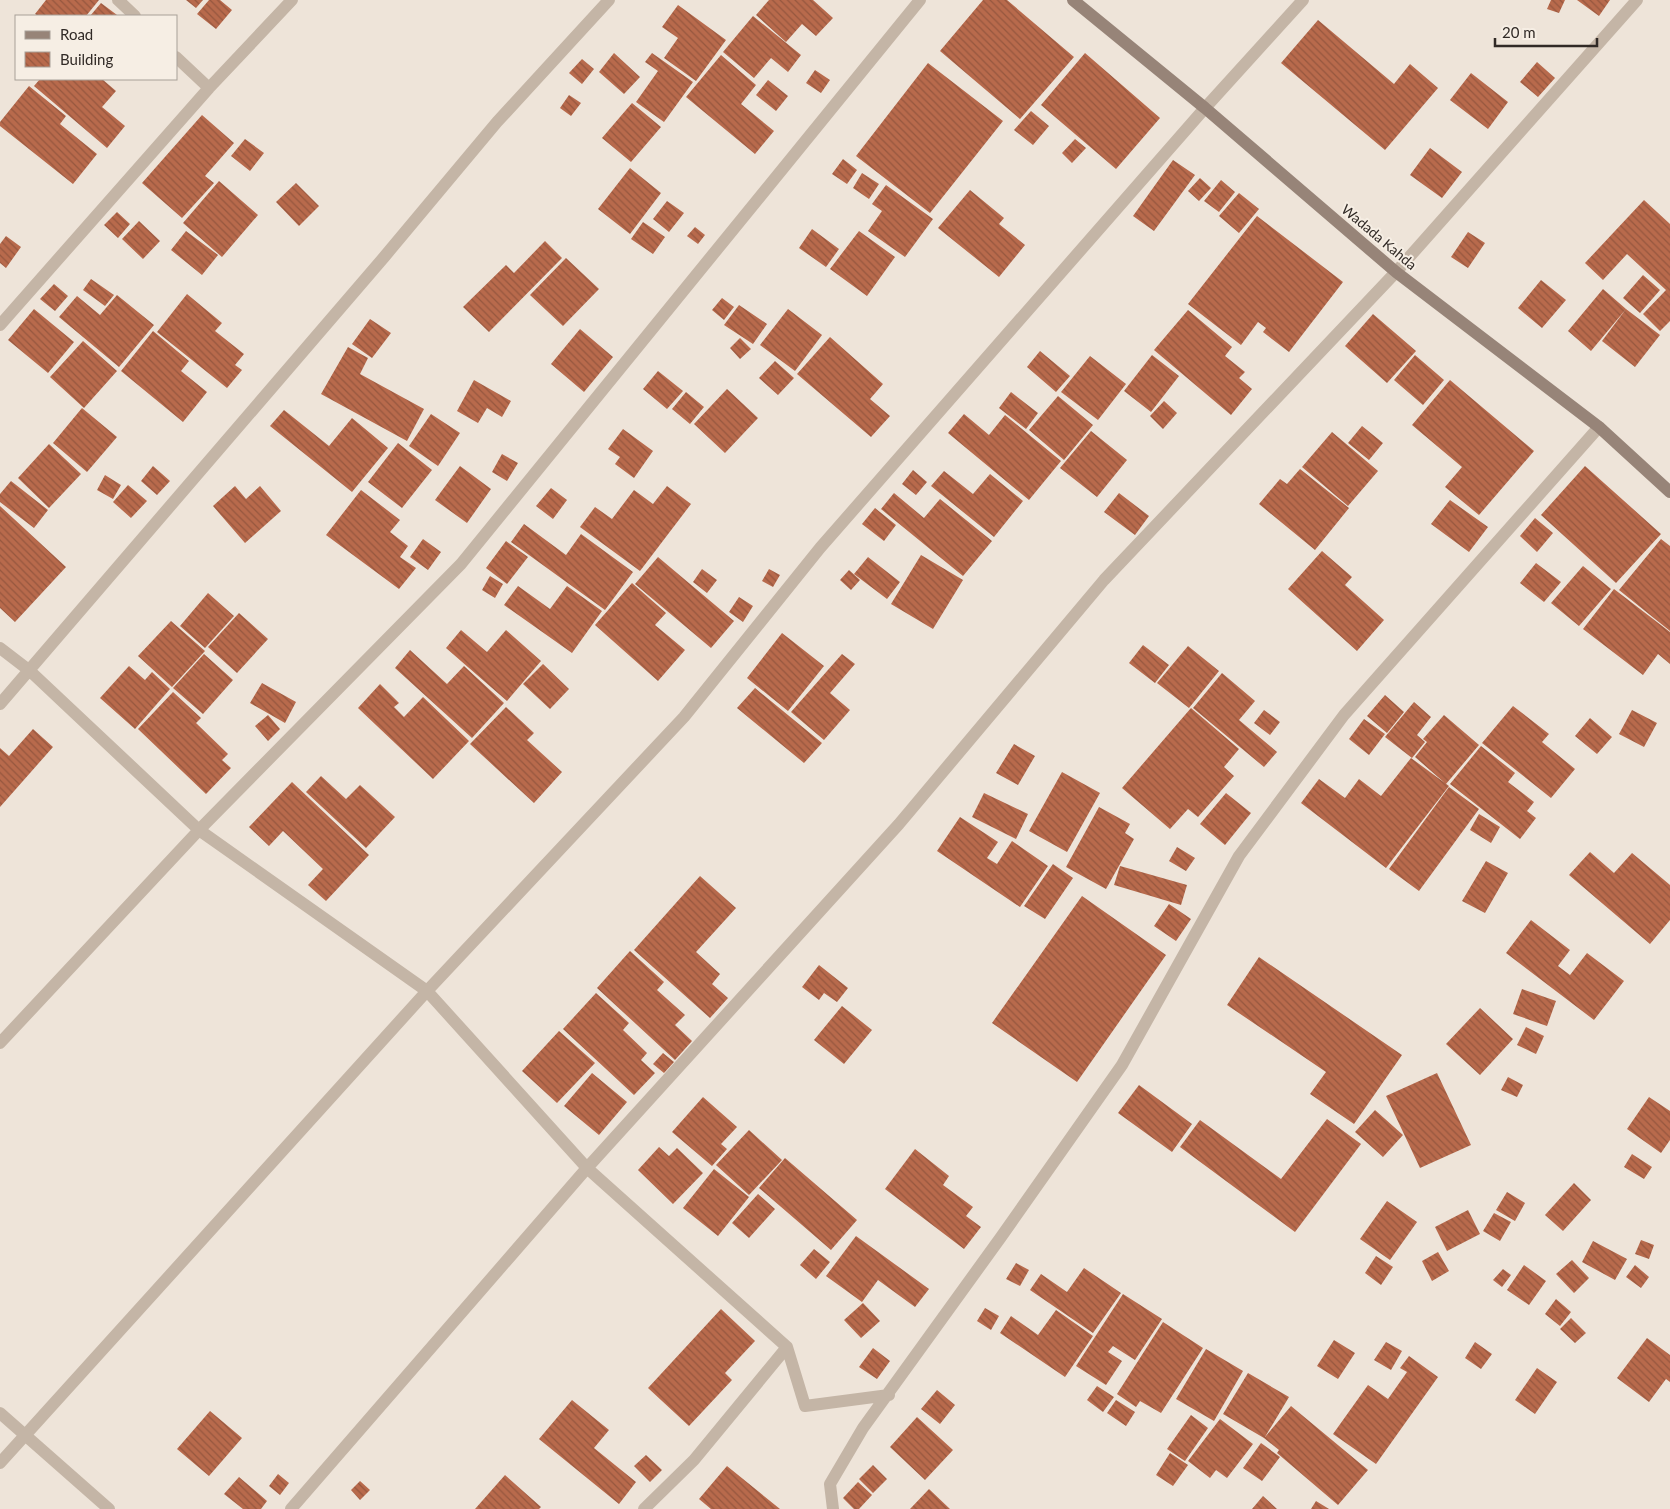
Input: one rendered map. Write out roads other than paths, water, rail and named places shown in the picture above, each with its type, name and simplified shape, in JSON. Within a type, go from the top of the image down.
[{"type":"main road","name":"Wadada Kahda","points":[[1073,0],[1205,108],[1396,272],[1598,427],[1670,492]]},
{"type":"street","points":[[118,0],[134,15]]},
{"type":"street","points":[[0,325],[209,88],[292,0]]},
{"type":"street","points":[[0,704],[385,256],[496,122],[609,0]]},
{"type":"street","points":[[0,1043],[199,830],[461,564],[920,0]]},
{"type":"street","points":[[0,1463],[427,990],[684,717],[820,548],[1205,108],[1303,0]]},
{"type":"street","points":[[291,1509],[587,1168],[899,824],[1104,580],[1396,272],[1636,0]]},
{"type":"street","points":[[178,58],[209,88]]},
{"type":"street","points":[[833,1509],[830,1484],[864,1428],[1122,1065],[1239,856],[1344,715],[1598,427]]},
{"type":"street","points":[[0,648],[30,671],[199,830],[427,990],[587,1168],[787,1347],[805,1406],[889,1395]]},
{"type":"street","points":[[644,1509],[694,1460],[787,1347]]},
{"type":"street","points":[[0,1413],[109,1509]]}]
